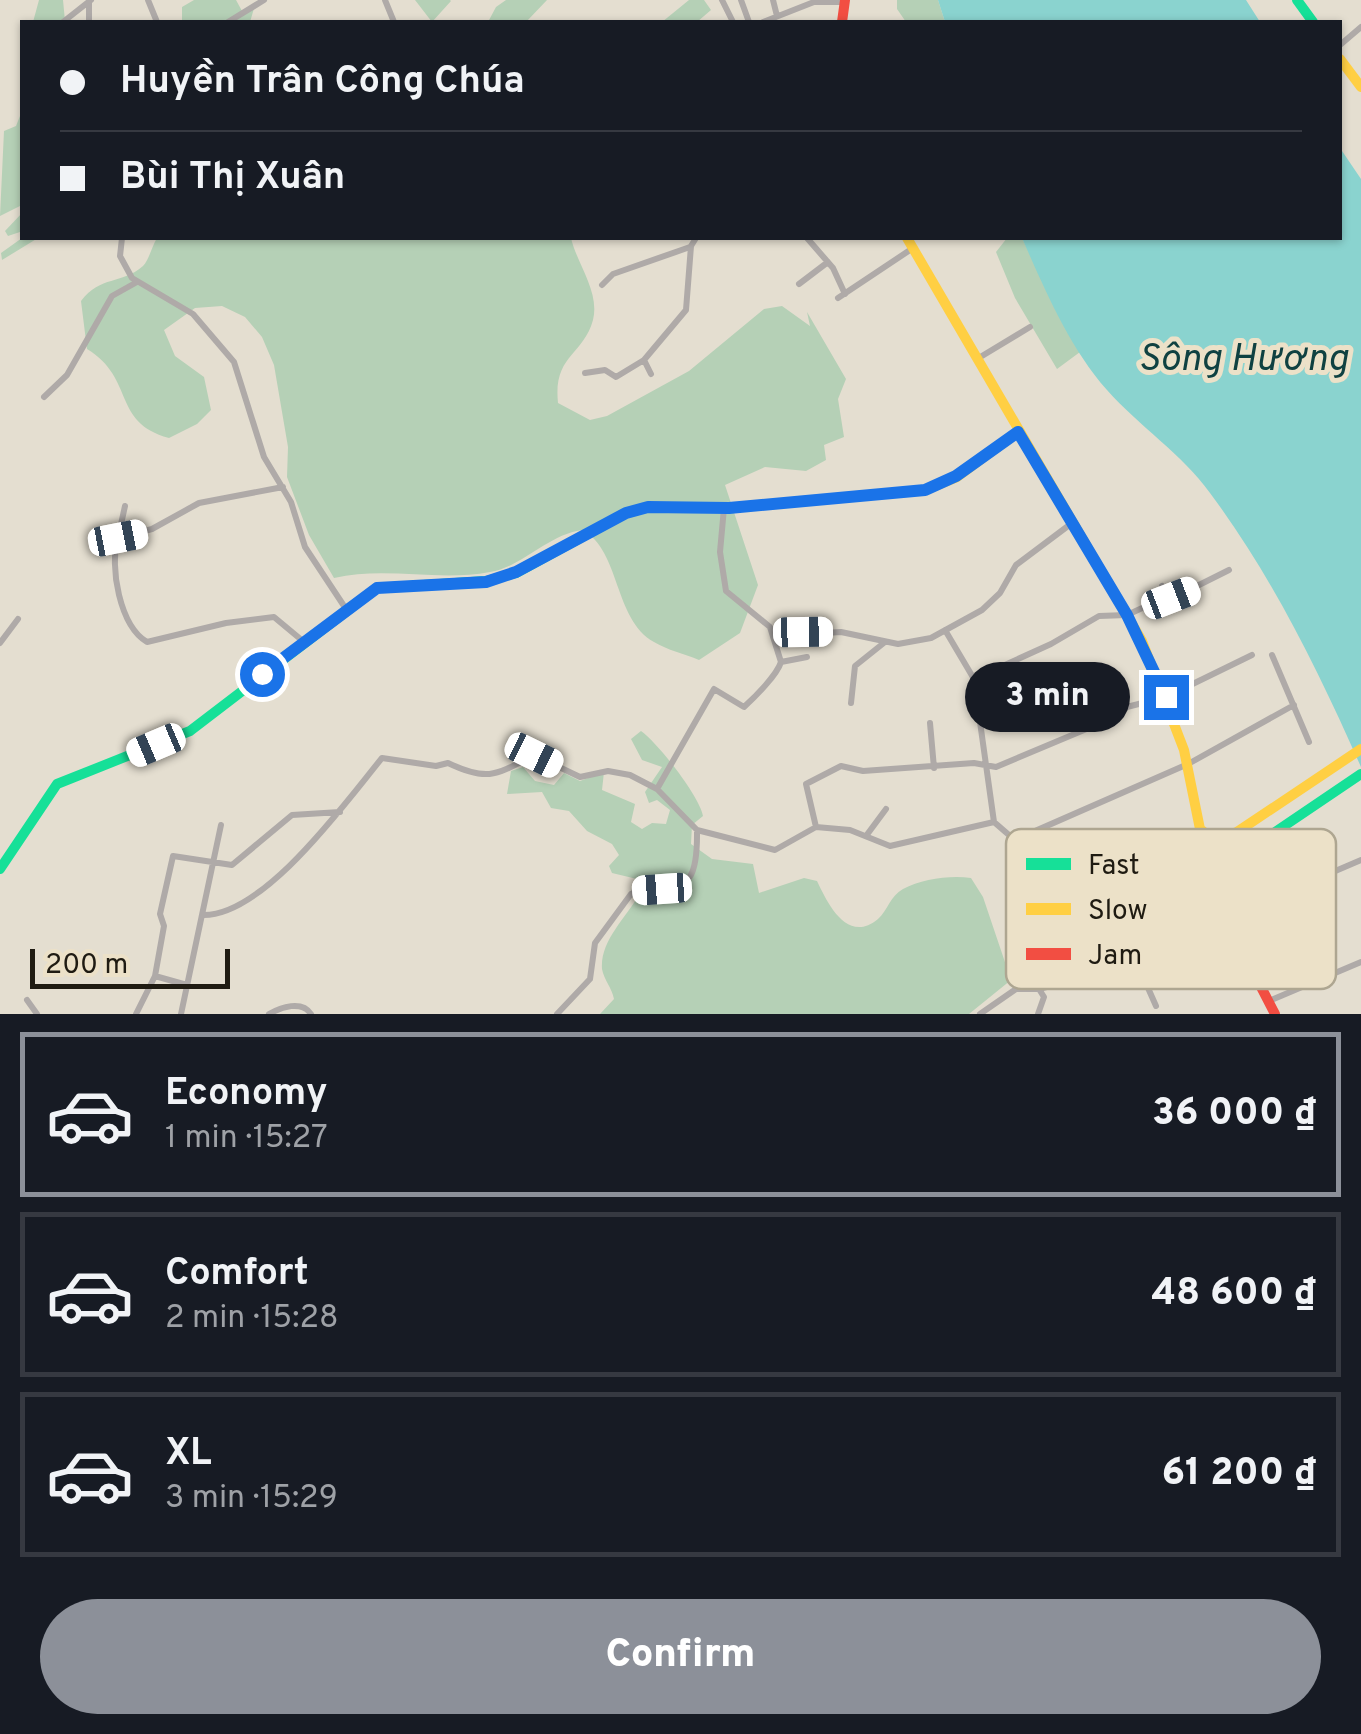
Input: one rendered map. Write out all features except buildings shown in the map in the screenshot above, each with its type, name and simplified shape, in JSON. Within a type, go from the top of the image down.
[{"type":"street","points":[[65,20],[90,0]]},
{"type":"street","points":[[231,20],[264,0]]},
{"type":"street","points":[[773,0],[777,16]]},
{"type":"street","points":[[768,20],[818,1],[845,1]]},
{"type":"street","points":[[1342,43],[1361,27]]},
{"type":"street","points":[[1342,62],[1361,88]]},
{"type":"street","points":[[122,240],[122,263],[138,282],[162,292],[194,314],[234,362],[264,457],[282,487],[306,547],[346,609]]},
{"type":"street","points":[[585,374],[605,370],[616,377],[644,360],[686,310],[695,240]]},
{"type":"street","points":[[809,240],[828,262],[842,296],[910,243],[1127,615],[1166,697],[1188,764],[1200,829]]},
{"type":"street","points":[[602,286],[613,274],[691,246]]},
{"type":"street","points":[[799,284],[828,262]]},
{"type":"street","points":[[44,397],[67,374],[112,296],[138,282]]},
{"type":"street","points":[[976,360],[1030,327]]},
{"type":"street","points":[[644,360],[651,374]]},
{"type":"street","points":[[0,868],[58,784],[190,731],[377,588],[486,582],[516,572],[626,513],[648,507],[724,508],[925,490],[956,476],[1018,432]]},
{"type":"street","points":[[118,538],[152,530],[199,503],[282,487]]},
{"type":"street","points":[[125,506],[118,538],[117,597],[142,639],[152,642],[226,623],[274,617],[304,642]]},
{"type":"street","points":[[657,789],[714,689],[744,707],[762,683],[774,677],[781,662],[776,636],[763,618],[726,591],[720,541],[724,508]]},
{"type":"street","points":[[776,636],[841,632],[902,644],[945,630],[982,610],[1000,592],[1016,565],[1072,522]]},
{"type":"street","points":[[974,679],[1052,644],[1100,616],[1127,615],[1205,585],[1228,570]]},
{"type":"street","points":[[1162,586],[1166,598]]},
{"type":"street","points":[[0,643],[18,618]]},
{"type":"street","points":[[945,630],[974,679],[994,822],[1006,837]]},
{"type":"street","points":[[851,704],[855,666],[886,641]]},
{"type":"street","points":[[816,827],[806,786],[841,766],[862,771],[996,767],[1096,725],[1119,710],[1166,697],[1252,655]]},
{"type":"street","points":[[1272,656],[1309,742]]},
{"type":"street","points":[[781,662],[808,658]]},
{"type":"street","points":[[1040,829],[1188,764],[1294,705]]},
{"type":"street","points":[[930,724],[934,768]]},
{"type":"street","points":[[1241,829],[1361,746]]},
{"type":"street","points":[[203,915],[240,908],[332,824],[382,758],[436,766],[448,762],[474,776],[498,775],[534,755],[580,777],[608,771],[630,775],[657,789],[697,830],[775,850],[816,827],[866,836],[894,846],[994,822]]},
{"type":"street","points":[[1282,829],[1361,778]]},
{"type":"street","points":[[866,836],[886,809]]},
{"type":"street","points":[[136,1014],[155,976],[164,926],[160,914],[172,856],[214,863],[240,862],[292,815],[340,812]]},
{"type":"street","points":[[1192,829],[1196,816]]},
{"type":"street","points":[[180,1014],[221,826]]},
{"type":"street","points":[[556,1014],[590,978],[595,943],[629,896],[639,890],[673,888],[693,871],[697,830]]},
{"type":"street","points":[[1336,870],[1361,860]]},
{"type":"street","points":[[1336,973],[1361,962]]},
{"type":"street","points":[[155,976],[187,985]]},
{"type":"street","points":[[980,1014],[1016,989],[1039,989],[1044,997],[1038,1014]]},
{"type":"street","points":[[1148,989],[1156,1006]]},
{"type":"street","points":[[1263,989],[1275,1014]]},
{"type":"street","points":[[1269,1001],[1297,989]]},
{"type":"street","points":[[27,1000],[37,1014]]},
{"type":"street","points":[[269,1014],[290,1006],[307,1008],[311,1014]]},
{"type":"green space","points":[[39,0],[63,0],[65,20],[34,20]]},
{"type":"green space","points":[[194,0],[236,0],[242,11],[255,5],[251,20],[182,20],[182,7]]},
{"type":"green space","points":[[415,0],[451,1],[434,20]]},
{"type":"green space","points":[[506,0],[547,0],[528,20],[489,20],[496,7]]},
{"type":"green space","points":[[689,0],[704,0],[711,10],[699,20],[664,20]]},
{"type":"green space","points":[[897,0],[938,0],[944,20],[905,20],[897,9]]},
{"type":"green space","points":[[20,116],[20,206],[0,216],[4,131],[16,126]]},
{"type":"green space","points":[[20,215],[20,232],[8,236],[5,231]]},
{"type":"green space","points":[[20,239],[35,240],[2,260],[1,253]]},
{"type":"green space","points":[[156,240],[572,240],[591,289],[594,310],[588,332],[560,375],[558,403],[590,420],[607,416],[689,371],[764,309],[782,306],[810,326],[807,312],[846,379],[838,399],[844,437],[824,445],[826,460],[806,471],[765,467],[725,485],[758,585],[740,633],[699,660],[659,645],[641,631],[623,602],[604,553],[582,530],[490,572],[373,573],[334,578],[309,535],[287,477],[288,447],[274,365],[262,337],[245,317],[222,306],[195,308],[164,330],[175,356],[204,377],[211,410],[197,424],[169,438],[139,422],[112,373],[87,349],[81,301],[96,287],[135,272],[147,260]]},
{"type":"green space","points":[[1005,240],[1023,240],[1080,352],[1057,369],[1015,298],[996,252]]},
{"type":"green space","points":[[641,731],[694,796],[703,816],[692,825],[691,844],[712,859],[753,864],[759,893],[804,878],[817,881],[840,918],[857,927],[878,919],[903,889],[936,879],[971,878],[983,897],[1006,965],[1006,984],[969,1014],[600,1014],[614,999],[602,969],[609,940],[639,895],[662,893],[662,885],[612,873],[609,866],[619,855],[612,844],[587,831],[569,811],[551,808],[542,792],[507,794],[511,771],[523,767],[535,781],[554,785],[564,773],[580,781],[604,772],[602,790],[635,804],[631,822],[642,829],[652,823],[666,824],[670,810],[657,800],[649,803],[645,792],[662,767],[642,760],[631,739]]},
{"type":"water","points":[[938,0],[1246,0],[1259,20],[944,20]]},
{"type":"water","name":"Sông Hương","points":[[1342,151],[1361,179],[1361,767],[1311,660],[1233,525],[1199,479],[1093,373],[1059,317],[1023,240],[1342,240]]},
{"type":"traffic: fast","points":[[1297,0],[1312,20]]},
{"type":"traffic: fast","points":[[0,869],[57,784],[190,731],[377,588],[486,581],[516,573],[626,513],[649,507],[684,507]]},
{"type":"traffic: fast","points":[[1280,829],[1361,774]]},
{"type":"traffic: slow","points":[[1342,62],[1361,87]]},
{"type":"traffic: slow","points":[[908,240],[1142,641],[1184,750],[1200,829]]},
{"type":"traffic: slow","points":[[684,507],[729,508],[925,490],[957,477],[1018,432]]},
{"type":"traffic: slow","points":[[1241,829],[1361,749]]},
{"type":"traffic: jam","points":[[842,20],[845,0]]},
{"type":"traffic: jam","points":[[1262,989],[1275,1014]]},
{"type":"route","points":[[262,674],[377,588],[486,582],[516,572],[626,513],[648,507],[729,508],[860,499],[925,490],[956,476],[1018,432],[1142,641],[1166,697]]}]
